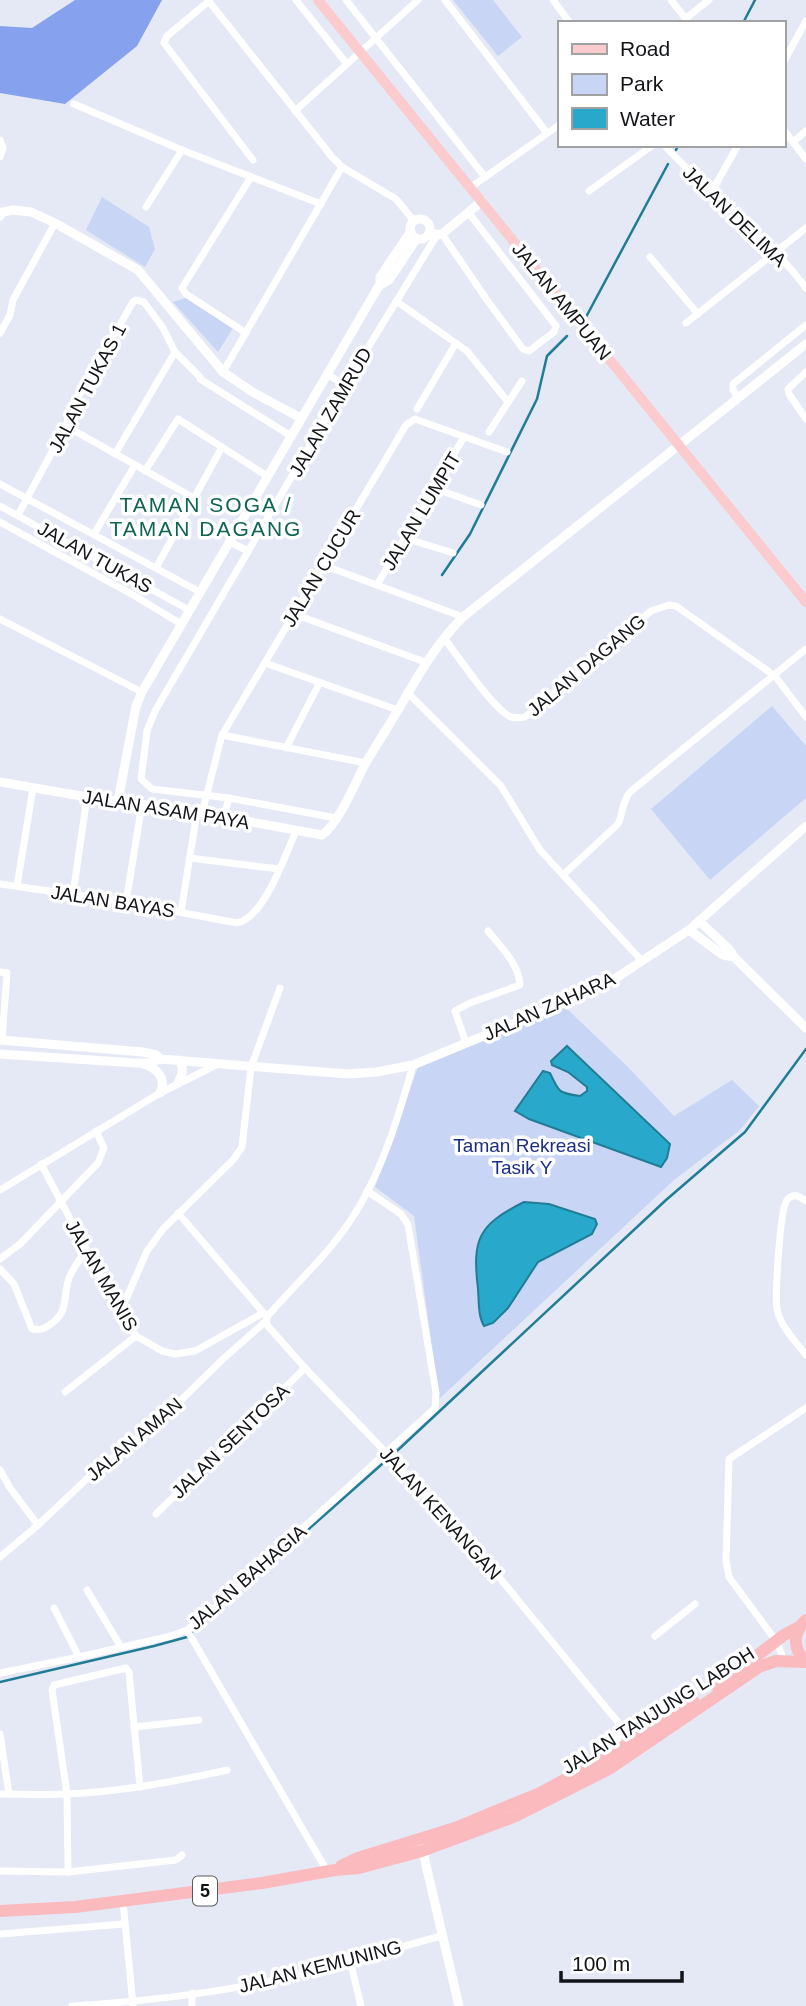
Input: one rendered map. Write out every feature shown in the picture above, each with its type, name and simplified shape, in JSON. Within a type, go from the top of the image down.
[{"type":"highway","name":"JALAN TANJUNG LABOH","points":[[0,1911],[75,1908],[359,1868],[532,1808],[609,1769],[633,1745],[803,1623]]},
{"type":"highway","name":"5","points":[[803,1623],[795,1642],[797,1650],[806,1661]]},
{"type":"highway","name":"JALAN TANJUNG LABOH","points":[[421,1845],[540,1793],[633,1745],[768,1663],[784,1660],[806,1661]]},
{"type":"main road","name":"JALAN AMPUAN","points":[[318,0],[806,602]]},
{"type":"street","points":[[296,0],[347,64]]},
{"type":"street","points":[[346,0],[485,177]]},
{"type":"street","points":[[295,111],[418,0]]},
{"type":"street","points":[[445,0],[547,133]]},
{"type":"street","points":[[552,0],[568,21]]},
{"type":"street","points":[[671,0],[687,20],[709,0]]},
{"type":"street","points":[[253,160],[163,43],[167,36],[208,1],[342,167],[396,200],[414,221]]},
{"type":"street","points":[[785,60],[804,34],[806,22]]},
{"type":"street","points":[[74,104],[181,150],[321,204]]},
{"type":"street","points":[[471,187],[558,126]]},
{"type":"street","points":[[793,142],[806,131]]},
{"type":"street","points":[[785,132],[806,159]]},
{"type":"street","points":[[0,140],[3,148],[0,157]]},
{"type":"street","points":[[589,191],[650,147]]},
{"type":"street","name":"JALAN DELIMA","points":[[665,147],[775,252],[806,288]]},
{"type":"street","points":[[711,193],[736,147]]},
{"type":"street","points":[[146,206],[181,150]]},
{"type":"street","points":[[223,372],[342,167]]},
{"type":"street","points":[[246,333],[186,294],[182,288],[251,177]]},
{"type":"street","name":"JALAN ZAMRUD","points":[[207,795],[152,789],[141,779],[150,720],[345,385],[437,234],[482,201]]},
{"type":"street","points":[[0,216],[3,212],[31,212],[138,270],[223,372],[254,393],[301,418]]},
{"type":"street","points":[[414,235],[411,226],[414,221],[426,220],[523,349],[529,351],[554,332],[556,326],[468,212]]},
{"type":"street","points":[[0,333],[10,315],[11,303],[55,223]]},
{"type":"street","points":[[686,323],[806,228]]},
{"type":"street","points":[[414,235],[425,238],[437,234]]},
{"type":"street","points":[[118,801],[136,706],[142,692],[380,285],[380,277],[414,235]]},
{"type":"street","points":[[649,257],[698,313]]},
{"type":"street","points":[[396,301],[467,351],[508,402]]},
{"type":"street","name":"JALAN TUKAS 1","points":[[18,515],[66,426],[71,409],[133,302],[144,302],[163,328],[175,352],[206,384],[291,436]]},
{"type":"street","points":[[738,398],[733,384],[806,325]]},
{"type":"street","points":[[417,409],[456,343]]},
{"type":"street","points":[[207,795],[336,818],[425,662],[463,617],[806,344]]},
{"type":"street","points":[[116,454],[175,352]]},
{"type":"street","points":[[806,372],[788,389],[806,419]]},
{"type":"street","points":[[327,374],[345,385]]},
{"type":"street","points":[[489,432],[522,381]]},
{"type":"street","points":[[145,471],[178,419],[267,476]]},
{"type":"street","name":"JALAN CUCUR","points":[[181,912],[200,812],[222,735],[406,425],[415,419],[507,452]]},
{"type":"street","points":[[66,426],[194,498]]},
{"type":"street","name":"JALAN LUMPIT","points":[[377,585],[464,437]]},
{"type":"street","points":[[156,568],[222,447]]},
{"type":"street","points":[[94,534],[135,465]]},
{"type":"street","points":[[0,484],[200,592]]},
{"type":"street","points":[[434,488],[481,505]]},
{"type":"street","name":"JALAN TUKAS","points":[[0,506],[189,610]]},
{"type":"street","points":[[0,522],[181,624]]},
{"type":"street","points":[[405,538],[453,553]]},
{"type":"street","points":[[230,542],[248,551]]},
{"type":"street","points":[[323,565],[463,617]]},
{"type":"street","name":"JALAN DAGANG","points":[[444,638],[507,715],[514,718],[525,717],[651,611],[669,605],[681,609],[775,676],[806,717]]},
{"type":"street","points":[[294,614],[425,662]]},
{"type":"street","points":[[0,619],[142,692]]},
{"type":"street","points":[[563,875],[618,824],[624,799],[630,792],[806,649]]},
{"type":"street","points":[[265,663],[398,710]]},
{"type":"street","points":[[286,748],[320,682]]},
{"type":"street","points":[[408,693],[501,786],[540,850],[642,961]]},
{"type":"street","points":[[222,735],[366,763]]},
{"type":"street","name":"JALAN ASAM PAYA","points":[[0,782],[200,812],[322,835],[336,818]]},
{"type":"street","points":[[17,886],[33,788]]},
{"type":"street","points":[[73,894],[87,797]]},
{"type":"street","points":[[224,817],[229,797]]},
{"type":"street","points":[[126,902],[142,804]]},
{"type":"street","name":"JALAN ZAHARA","points":[[160,1059],[348,1074],[413,1065],[564,1003],[616,978],[689,930],[806,826]]},
{"type":"street","points":[[190,858],[279,869],[296,831]]},
{"type":"street","name":"JALAN BAYAS","points":[[0,884],[126,902],[237,923],[244,922],[251,916],[279,869]]},
{"type":"street","points":[[699,921],[806,1028]]},
{"type":"street","points":[[689,930],[723,955],[734,957]]},
{"type":"street","points":[[466,1042],[455,1011],[520,985],[519,975],[510,959],[488,931]]},
{"type":"street","points":[[0,972],[7,973],[1,1040],[143,1052],[156,1055],[160,1059],[150,1063],[136,1063],[0,1054]]},
{"type":"street","points":[[121,1313],[147,1251],[163,1229],[233,1160],[242,1147],[251,1067],[280,988]]},
{"type":"street","points":[[178,1083],[183,1072],[179,1060]]},
{"type":"street","points":[[136,1063],[151,1066],[158,1071],[163,1086],[160,1093]]},
{"type":"street","points":[[0,1190],[160,1093],[218,1064]]},
{"type":"street","points":[[266,1317],[321,1259],[349,1223],[367,1191],[388,1141],[413,1065]]},
{"type":"street","points":[[0,1259],[20,1244],[98,1163],[104,1148],[96,1131]]},
{"type":"street","name":"JALAN MANIS","points":[[41,1164],[86,1250],[136,1336],[162,1351],[175,1353],[195,1350],[266,1317]]},
{"type":"street","name":"JALAN BAHAGIA","points":[[0,1673],[188,1632],[391,1456],[435,1408],[436,1397],[408,1225],[401,1214],[367,1191]]},
{"type":"street","points":[[806,1201],[797,1196],[789,1197],[783,1209],[777,1297],[782,1322],[806,1355]]},
{"type":"street","name":"JALAN KENANGAN","points":[[178,1213],[266,1317],[267,1325],[304,1368],[478,1550],[629,1735],[633,1745]]},
{"type":"street","points":[[0,1269],[20,1295],[29,1324],[32,1328],[42,1329],[60,1317],[70,1275],[86,1250]]},
{"type":"street","name":"JALAN AMAN","points":[[0,1557],[92,1474],[166,1415],[266,1317]]},
{"type":"street","points":[[65,1392],[136,1336]]},
{"type":"street","name":"JALAN SENTOSA","points":[[156,1514],[304,1368]]},
{"type":"street","points":[[784,1660],[776,1641],[729,1577],[726,1561],[729,1459],[806,1408]]},
{"type":"street","points":[[0,1470],[38,1525]]},
{"type":"street","points":[[87,1590],[121,1647]]},
{"type":"street","points":[[655,1636],[695,1604]]},
{"type":"street","points":[[54,1608],[79,1657]]},
{"type":"street","points":[[188,1632],[331,1870]]},
{"type":"street","points":[[68,1872],[67,1794],[52,1690],[54,1685],[126,1668],[129,1672],[140,1787]]},
{"type":"street","name":"JALAN KENANGAN","points":[[612,1715],[633,1745]]},
{"type":"street","points":[[134,1727],[199,1720]]},
{"type":"street","points":[[611,1754],[618,1742],[618,1727]]},
{"type":"street","points":[[0,1734],[9,1794]]},
{"type":"street","points":[[0,1794],[67,1794],[140,1787],[228,1770]]},
{"type":"street","points":[[421,1845],[459,2006]]},
{"type":"street","points":[[0,1871],[68,1872],[176,1860],[182,1855]]},
{"type":"street","points":[[123,1902],[133,2004]]},
{"type":"street","points":[[0,1934],[124,1924]]},
{"type":"street","name":"JALAN KEMUNING","points":[[72,2006],[133,2004],[262,1982],[312,1972],[442,1936]]},
{"type":"street","points":[[351,1960],[360,2006]]},
{"type":"street","points":[[192,1993],[192,2006]]},
{"type":"green space","points":[[453,0],[493,0],[522,37],[498,56]]},
{"type":"green space","points":[[102,197],[149,227],[155,249],[145,267],[86,230]]},
{"type":"green space","points":[[186,298],[233,328],[218,352],[173,302]]},
{"type":"green space","points":[[772,706],[806,746],[806,798],[710,880],[651,809]]},
{"type":"green space","name":"Taman Rekreasi Tasik Y","points":[[565,1007],[626,1065],[674,1116],[732,1080],[759,1106],[740,1130],[674,1180],[439,1399],[414,1216],[375,1187],[418,1067]]},
{"type":"shaded area","points":[[75,0],[162,0],[137,46],[65,104],[0,93],[0,26],[32,28]]},
{"type":"water","points":[[567,1046],[670,1144],[667,1158],[661,1167],[529,1119],[515,1111],[543,1071],[550,1073],[564,1093],[580,1096],[587,1091],[587,1087],[568,1072],[552,1065],[551,1061]]},
{"type":"water","points":[[524,1202],[549,1204],[595,1219],[597,1224],[592,1234],[538,1262],[508,1308],[493,1323],[484,1326],[479,1309],[476,1272],[478,1246],[488,1226]]},
{"type":"waterway","points":[[744,21],[755,0]]},
{"type":"waterway","points":[[586,317],[668,164]]},
{"type":"waterway","points":[[442,575],[470,534],[537,399],[547,356],[567,336]]},
{"type":"waterway","points":[[258,1574],[399,1449],[666,1200],[745,1132],[806,1049]]},
{"type":"waterway","points":[[192,1632],[216,1611]]},
{"type":"waterway","points":[[0,1682],[187,1637]]},
{"type":"district","name":"TAMAN SOGA / TAMAN DAGANG","points":[[206,517]]}]
